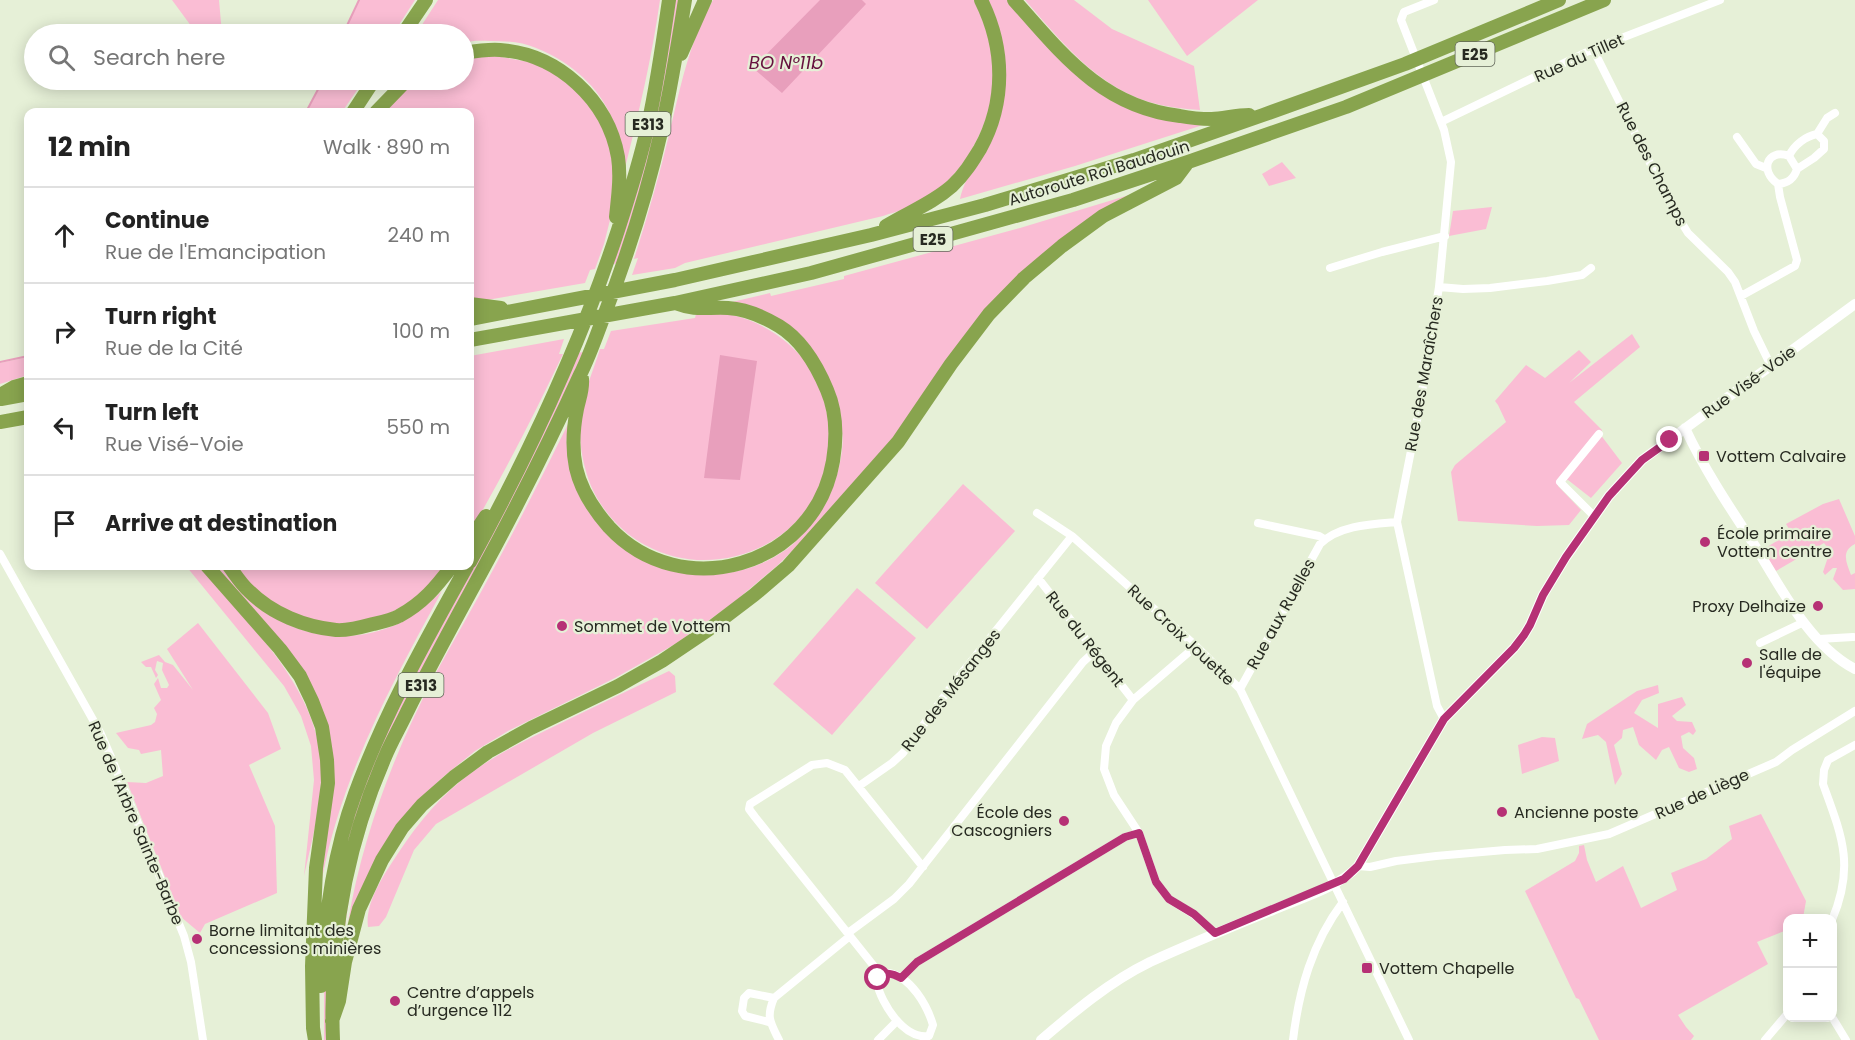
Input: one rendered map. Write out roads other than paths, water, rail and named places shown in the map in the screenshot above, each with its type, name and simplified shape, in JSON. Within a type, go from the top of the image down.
[{"type":"highway","points":[[410,24],[426,0]]},
{"type":"highway","name":"E313","points":[[474,554],[572,354],[606,266],[648,127],[669,0]]},
{"type":"highway","name":"E313","points":[[333,1040],[334,956],[343,893],[353,848],[365,811],[385,757],[429,668],[550,439],[590,351],[625,261],[662,131],[684,0]]},
{"type":"highway","points":[[673,73],[705,0]]},
{"type":"highway","points":[[871,235],[932,202],[954,184],[970,166],[987,136],[994,117],[1000,86],[999,54],[991,19],[981,0]]},
{"type":"highway","points":[[1014,0],[1069,61],[1096,84],[1122,99],[1147,109],[1178,116],[1211,119],[1240,115],[1263,116]]},
{"type":"highway","name":"E25","points":[[474,318],[675,280],[871,235],[985,205],[1134,160],[1263,116],[1405,64],[1558,0]]},
{"type":"highway","name":"Autoroute Roi Baudouin","points":[[474,339],[675,303],[811,273],[1073,200],[1346,107],[1604,0]]},
{"type":"highway","points":[[474,51],[501,50],[541,61],[578,82],[598,106],[611,134],[620,174],[613,246]]},
{"type":"highway","points":[[356,108],[367,90]]},
{"type":"highway","points":[[380,108],[397,90]]},
{"type":"highway","points":[[332,1021],[339,1001],[351,936],[366,893],[392,844],[422,805],[446,783],[488,752],[662,661],[754,595],[788,566],[898,442],[951,364],[989,314],[1024,278],[1103,216],[1176,178],[1188,162]]},
{"type":"highway","points":[[581,372],[583,388],[573,441],[576,469],[590,502],[617,536],[640,553],[668,565],[700,568],[728,567],[753,560],[775,549],[799,530],[812,513],[831,474],[836,445],[835,424],[832,401],[822,376],[799,343],[780,327],[753,314],[730,308],[689,309],[675,303]]},
{"type":"highway","points":[[474,304],[518,310]]},
{"type":"highway","points":[[0,397],[14,387],[24,384]]},
{"type":"highway","points":[[0,397],[24,394]]},
{"type":"highway","points":[[4,422],[24,418]]},
{"type":"highway","points":[[4,422],[24,426]]},
{"type":"highway","points":[[474,534],[483,519],[501,503]]},
{"type":"highway","points":[[211,570],[280,649],[300,676],[322,727],[328,783],[316,868],[312,966],[317,1040]]},
{"type":"highway","points":[[232,570],[249,592],[269,607],[287,617],[311,625],[338,630],[368,626],[397,617],[433,591],[450,570]]},
{"type":"highway","name":"E313","points":[[317,1040],[322,950],[329,896],[354,796],[392,705],[466,570]]},
{"type":"street","name":"Rue des Maraîchers","points":[[1434,0],[1404,12],[1401,20],[1441,122],[1451,162],[1439,287],[1419,410],[1397,522],[1437,706],[1444,719]]},
{"type":"street","name":"Rue du Tillet","points":[[1441,122],[1593,49],[1720,0]]},
{"type":"street","name":"Rue des Champs","points":[[1593,49],[1680,220],[1688,233],[1728,272],[1735,282],[1754,331],[1771,366]]},
{"type":"street","points":[[1790,156],[1792,150],[1810,136],[1817,134],[1827,118],[1835,113]]},
{"type":"street","points":[[1778,184],[1793,179],[1797,169],[1824,149],[1824,141],[1817,134]]},
{"type":"street","points":[[1737,138],[1756,164],[1766,168]]},
{"type":"street","points":[[1741,297],[1795,266],[1797,260],[1778,184],[1768,176],[1766,168],[1774,156],[1784,154],[1790,156],[1797,169]]},
{"type":"street","points":[[1330,268],[1382,252],[1445,237]]},
{"type":"street","points":[[1439,287],[1490,288],[1535,283],[1582,275],[1591,268]]},
{"type":"street","name":"Rue Visé-Voie","points":[[1041,1040],[1107,987],[1149,963],[1344,879],[1358,866],[1444,719],[1524,635],[1543,595],[1566,557],[1609,496],[1642,460],[1855,304]]},
{"type":"street","points":[[1685,428],[1738,521],[1804,622],[1834,656],[1855,669]]},
{"type":"street","points":[[1594,516],[1560,482],[1599,434]]},
{"type":"street","name":"Rue Croix Jouette","points":[[1037,513],[1072,536],[1196,646],[1240,689],[1409,1040]]},
{"type":"street","points":[[1324,539],[1367,524],[1397,522]]},
{"type":"street","name":"Rue aux Ruelles","points":[[1240,689],[1324,539],[1258,523]]},
{"type":"street","name":"Rue des Mésanges","points":[[859,786],[903,753],[953,684],[1072,536]]},
{"type":"street","name":"Rue de l'Arbre Sainte-Barbe","points":[[0,555],[101,734],[111,757],[184,936],[191,962],[202,1040]]},
{"type":"street","name":"Rue du Régent","points":[[1038,578],[1132,700]]},
{"type":"street","points":[[1760,643],[1804,622]]},
{"type":"street","points":[[1819,639],[1852,638]]},
{"type":"street","points":[[1196,646],[1132,700],[1116,723],[1106,746],[1104,769],[1114,795],[1139,833],[1156,882],[1169,899],[1194,914],[1215,933]]},
{"type":"street","points":[[779,1040],[770,1022],[774,998],[901,894],[1094,651]]},
{"type":"street","name":"Rue de Liège","points":[[1358,866],[1370,867],[1396,861],[1537,849],[1610,834],[1776,762],[1855,711]]},
{"type":"street","points":[[1835,914],[1844,884],[1844,859],[1841,836],[1823,784],[1823,777],[1828,760],[1855,745]]},
{"type":"street","points":[[881,975],[749,809],[750,804],[800,771],[818,763],[841,767],[859,786],[923,867]]},
{"type":"street","points":[[901,978],[917,962],[1125,837],[1139,833]]},
{"type":"street","points":[[1293,1040],[1305,974],[1334,913],[1342,902]]},
{"type":"street","points":[[893,974],[913,989],[926,1007],[933,1025],[931,1038],[915,1035],[896,1022],[878,989],[877,982],[881,975],[893,974]]},
{"type":"street","points":[[770,1022],[745,1016],[742,1011],[744,998],[748,993],[774,998]]},
{"type":"street","points":[[1765,1040],[1783,1019]]},
{"type":"street","points":[[878,1040],[896,1022]]},
{"type":"street","points":[[1836,1022],[1846,1040]]},
{"type":"water","name":"BO N°11b","points":[[820,0],[862,0],[866,4],[782,93],[753,68]]},
{"type":"water","points":[[720,355],[757,361],[740,480],[704,478]]},
{"type":"waterway","points":[[348,24],[359,0]]},
{"type":"waterway","points":[[308,108],[318,90]]},
{"type":"waterway","points":[[0,362],[24,357]]},
{"type":"place","name":"Vottem Calvaire","points":[[1704,456]]},
{"type":"place","name":"École primaire Vottem centre","points":[[1705,542]]},
{"type":"place","name":"Proxy Delhaize","points":[[1818,606]]},
{"type":"place","name":"Sommet de Vottem","points":[[562,626]]},
{"type":"place","name":"Salle de l'équipe","points":[[1747,663]]},
{"type":"place","name":"Ancienne poste","points":[[1502,812]]},
{"type":"place","name":"École des Cascogniers","points":[[1064,821]]},
{"type":"place","name":"Borne limitant des concessions minières","points":[[197,939]]},
{"type":"place","name":"Vottem Chapelle","points":[[1367,968]]},
{"type":"place","name":"Centre d’appels d’urgence 112","points":[[395,1001]]}]
